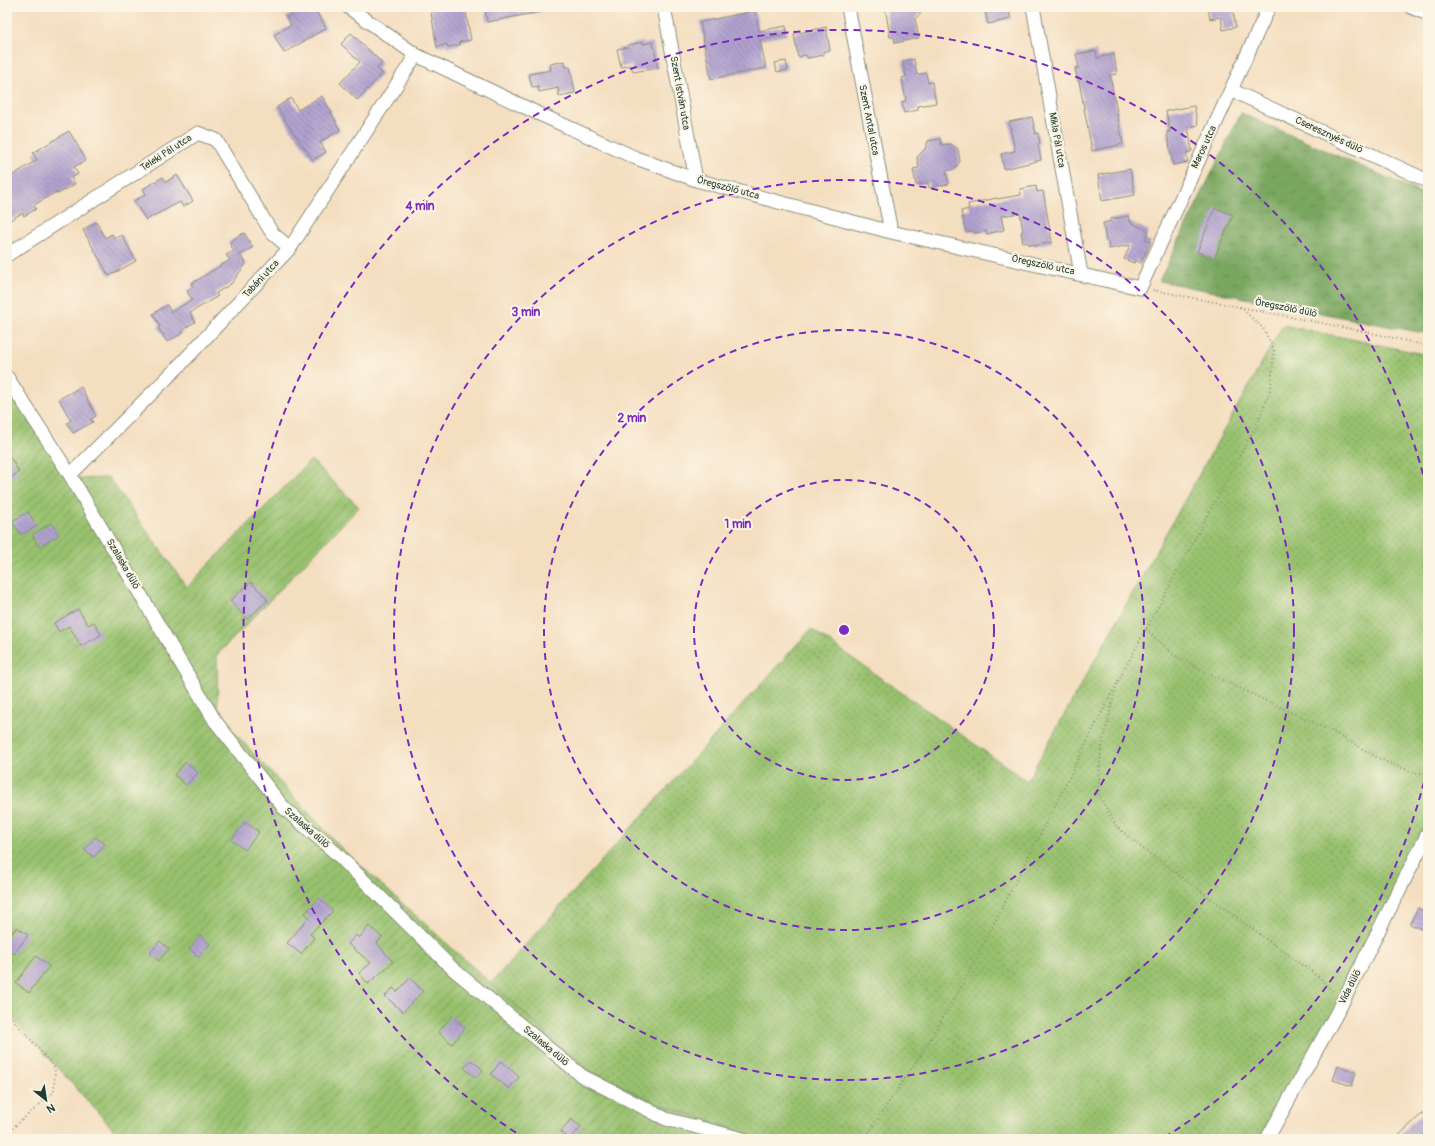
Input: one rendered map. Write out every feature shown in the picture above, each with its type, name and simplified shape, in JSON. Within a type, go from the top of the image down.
[{"type":"street","name":"Szent István utca","points":[[664,7],[696,180]]},
{"type":"street","name":"Szent Antal utca","points":[[848,7],[891,232]]},
{"type":"street","name":"Mikla Pál utca","points":[[1033,7],[1081,274]]},
{"type":"street","name":"Maros utca","points":[[1140,288],[1269,7]]},
{"type":"street","points":[[1411,7],[1428,14]]},
{"type":"street","name":"Öregszőlő utca","points":[[349,8],[416,55],[528,109],[636,158],[696,180],[891,232],[1140,288]]},
{"type":"street","name":"Tabáni utca","points":[[70,475],[178,367],[290,248],[416,55]]},
{"type":"street","name":"Cseresznyés dűlő","points":[[1231,90],[1428,181]]},
{"type":"street","name":"Teleki Pál utca","points":[[7,255],[198,133],[216,140],[272,233],[290,248]]},
{"type":"street","name":"Szalaska dűlő","points":[[7,377],[70,475],[215,721],[284,808],[337,854],[453,969],[582,1076],[666,1119],[743,1139]]},
{"type":"street","name":"Vida dűlő","points":[[1267,1139],[1339,1009],[1428,833]]},
{"type":"path","name":"Öregszőlő dűlő","points":[[1140,288],[1372,333],[1428,346]]},
{"type":"path","points":[[864,1139],[920,1056],[960,989],[1117,683],[1258,422],[1271,388],[1274,349],[1263,328],[1240,307]]},
{"type":"path","points":[[1146,628],[1173,654],[1205,672],[1335,733],[1382,760],[1414,772],[1428,774]]},
{"type":"path","points":[[1117,683],[1101,750],[1098,793],[1116,826],[1142,848],[1321,979],[1334,992],[1339,1009]]},
{"type":"path","points":[[7,1012],[55,1068],[54,1092],[7,1133]]},
{"type":"green space","points":[[1241,113],[1428,196],[1428,334],[1159,281]]},
{"type":"green space","points":[[1283,325],[1428,355],[1428,819],[1348,986],[1339,1009],[1260,1139],[751,1139],[729,1127],[656,1103],[586,1069],[491,983],[811,629],[1027,781]]},
{"type":"green space","points":[[7,369],[75,479],[109,478],[187,587],[311,460],[359,507],[217,655],[218,715],[342,849],[586,1069],[656,1103],[729,1127],[751,1139],[122,1139],[7,1012]]},
{"type":"building","points":[[430,7],[465,7],[471,40],[459,42],[460,45],[448,47],[447,44],[437,47]]},
{"type":"building","points":[[485,7],[539,7],[540,12],[487,22]]},
{"type":"building","points":[[885,7],[923,7],[920,14],[915,19],[919,38],[895,43],[894,37],[890,37]]},
{"type":"building","points":[[984,7],[1008,7],[1011,19],[988,24]]},
{"type":"building","points":[[1208,7],[1232,7],[1236,27],[1223,30],[1221,17],[1210,19]]},
{"type":"building","points":[[302,8],[305,13],[314,8],[326,28],[284,53],[274,35],[291,25],[286,17]]},
{"type":"building","points":[[755,11],[759,31],[786,26],[787,35],[760,40],[766,68],[711,79],[700,22]]},
{"type":"building","points":[[826,27],[830,50],[823,52],[824,55],[807,58],[806,55],[798,57],[794,34]]},
{"type":"building","points":[[351,33],[382,63],[377,68],[382,74],[357,100],[340,83],[360,62],[341,44]]},
{"type":"building","points":[[643,42],[643,44],[653,42],[658,68],[633,72],[631,65],[621,67],[617,49]]},
{"type":"building","points":[[1096,51],[1097,58],[1114,54],[1117,74],[1110,75],[1123,144],[1092,151],[1079,81],[1075,68],[1079,68],[1076,54]]},
{"type":"building","points":[[914,59],[917,75],[926,73],[928,83],[932,82],[936,103],[918,106],[918,110],[904,113],[902,102],[906,101],[902,78],[906,77],[903,61]]},
{"type":"building","points":[[565,61],[566,67],[570,67],[575,93],[559,96],[558,88],[539,92],[538,86],[532,87],[529,74],[551,70],[550,64]]},
{"type":"building","points":[[786,61],[788,70],[777,72],[775,63]]},
{"type":"building","points":[[322,96],[340,130],[320,142],[326,152],[313,160],[277,107],[291,98],[298,110]]},
{"type":"building","points":[[1194,106],[1198,125],[1188,127],[1192,151],[1186,153],[1188,162],[1173,165],[1167,132],[1170,132],[1166,111]]},
{"type":"building","points":[[1032,117],[1036,134],[1038,133],[1040,144],[1038,144],[1041,160],[1004,169],[1001,154],[1015,151],[1009,122]]},
{"type":"building","points":[[69,131],[86,160],[74,167],[78,174],[71,178],[75,184],[58,194],[56,192],[34,205],[36,209],[24,216],[22,213],[7,222],[7,179],[37,160],[33,153]]},
{"type":"building","points":[[940,139],[942,145],[951,144],[958,149],[960,161],[955,169],[946,171],[949,184],[929,188],[928,183],[916,185],[913,169],[919,168],[917,157],[925,149],[928,141]]},
{"type":"building","points":[[1130,169],[1135,195],[1102,201],[1098,175]]},
{"type":"building","points":[[177,175],[193,201],[183,207],[180,202],[146,220],[134,201],[146,194],[143,189],[163,177],[166,182]]},
{"type":"building","points":[[1036,186],[1037,192],[1043,191],[1052,242],[1034,246],[1034,244],[1029,245],[1028,242],[1023,243],[1020,213],[1001,216],[1004,230],[987,234],[986,231],[975,233],[974,231],[966,232],[961,211],[969,209],[968,204],[1021,195],[1020,189]]},
{"type":"building","points":[[1215,208],[1233,215],[1214,259],[1197,252]]},
{"type":"building","points":[[1129,216],[1130,222],[1149,231],[1145,239],[1151,242],[1141,263],[1135,260],[1134,263],[1124,259],[1130,245],[1109,249],[1108,241],[1106,241],[1103,223],[1111,221],[1110,219]]},
{"type":"building","points":[[96,222],[105,238],[112,234],[115,238],[122,235],[136,261],[109,276],[83,230]]},
{"type":"building","points":[[244,233],[253,247],[240,255],[246,264],[231,284],[216,293],[218,296],[190,313],[195,322],[182,330],[183,333],[167,342],[158,327],[160,326],[153,314],[167,305],[171,312],[192,300],[187,291],[193,287],[191,284],[230,260],[226,255],[234,251],[229,242]]},
{"type":"building","points":[[81,387],[96,416],[91,419],[93,422],[73,433],[67,423],[71,421],[59,399]]},
{"type":"building","points":[[7,452],[19,472],[7,480]]},
{"type":"building","points":[[28,512],[37,526],[21,535],[12,521]]},
{"type":"building","points":[[51,523],[59,535],[39,547],[32,535]]},
{"type":"building","points":[[251,582],[268,600],[247,619],[230,601]]},
{"type":"building","points":[[78,609],[88,625],[94,622],[101,635],[81,646],[69,626],[59,632],[54,623]]},
{"type":"building","points":[[186,762],[198,773],[186,785],[174,775]]},
{"type":"building","points":[[245,822],[259,832],[245,850],[231,840]]},
{"type":"building","points":[[95,837],[105,844],[94,857],[84,850]]},
{"type":"building","points":[[319,898],[333,911],[310,934],[314,938],[301,954],[287,943],[309,917],[305,913]]},
{"type":"building","points":[[1418,908],[1428,913],[1428,932],[1410,924]]},
{"type":"building","points":[[369,926],[382,937],[377,943],[393,962],[368,984],[359,973],[371,963],[348,944],[356,935],[359,938]]},
{"type":"building","points":[[17,927],[28,935],[14,954],[7,949],[7,940]]},
{"type":"building","points":[[200,935],[210,944],[199,957],[189,949]]},
{"type":"building","points":[[160,941],[169,949],[159,961],[150,953]]},
{"type":"building","points":[[36,956],[49,966],[29,993],[16,983]]},
{"type":"building","points":[[410,978],[423,991],[403,1012],[385,996],[393,988],[397,992]]},
{"type":"building","points":[[452,1016],[465,1028],[452,1044],[438,1032]]},
{"type":"building","points":[[471,1060],[483,1070],[476,1078],[464,1068]]},
{"type":"building","points":[[501,1061],[519,1077],[509,1089],[491,1074]]},
{"type":"building","points":[[1338,1066],[1356,1072],[1352,1086],[1333,1080]]},
{"type":"building","points":[[1428,1108],[1428,1130],[1418,1139],[1395,1139]]},
{"type":"building","points":[[571,1119],[581,1127],[570,1139],[561,1132]]}]
